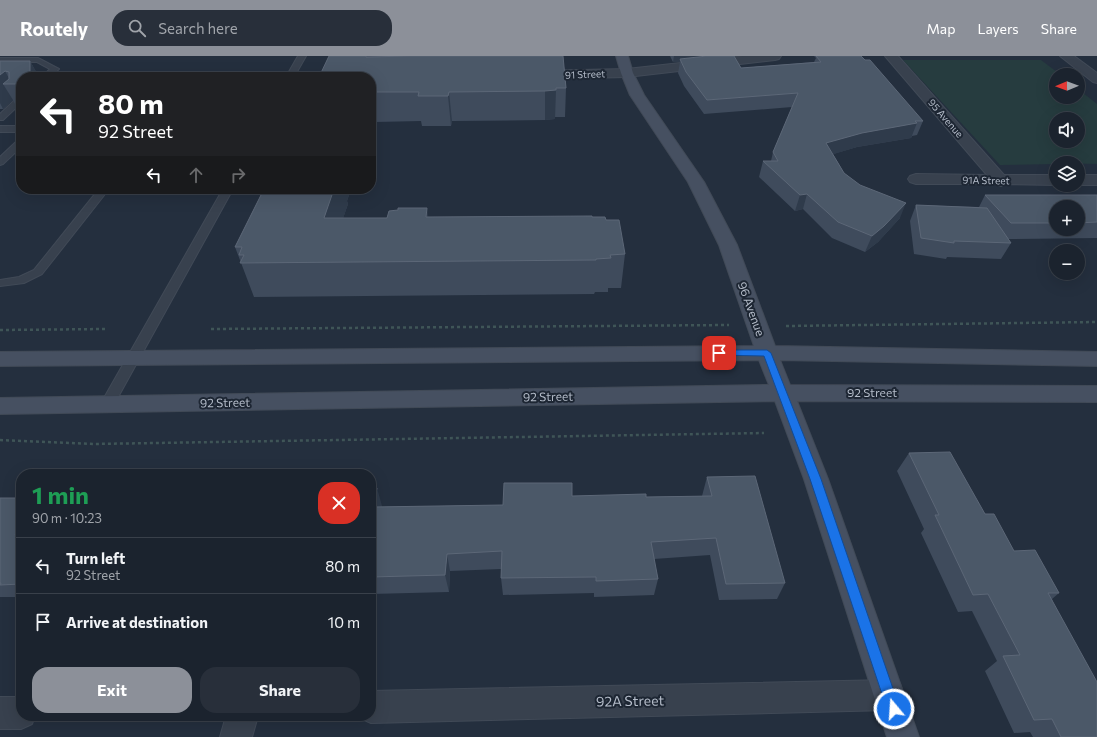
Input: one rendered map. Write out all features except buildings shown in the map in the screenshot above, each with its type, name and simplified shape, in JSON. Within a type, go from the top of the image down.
[{"type":"main road","name":"96 Avenue","points":[[622,56],[637,96],[696,182],[725,238],[782,393],[816,479],[903,737]]},
{"type":"main road","points":[[0,359],[767,353],[1097,359]]},
{"type":"main road","name":"92 Street","points":[[0,406],[782,393],[1097,394]]},
{"type":"street","name":"91 Street","points":[[523,76],[627,72],[775,56]]},
{"type":"street","name":"95 Avenue","points":[[891,56],[1001,181]]},
{"type":"street","points":[[1066,56],[1097,79]]},
{"type":"street","name":"91A Street","points":[[916,179],[1001,181],[1049,180]]},
{"type":"street","points":[[1085,180],[1097,180]]},
{"type":"street","name":"92A Street","points":[[376,707],[889,695]]},
{"type":"street","points":[[0,713],[16,713]]},
{"type":"street","points":[[236,737],[241,721]]},
{"type":"lane","points":[[293,72],[302,56]]},
{"type":"lane","points":[[0,60],[38,60],[55,69],[52,72]]},
{"type":"lane","points":[[0,118],[16,104]]},
{"type":"lane","points":[[0,129],[16,129]]},
{"type":"lane","points":[[0,162],[16,147]]},
{"type":"lane","points":[[0,283],[30,278],[38,272],[100,194]]},
{"type":"lane","points":[[107,405],[225,194]]},
{"type":"path","points":[[211,329],[707,324],[758,326],[1097,322]]},
{"type":"path","points":[[0,330],[106,329]]},
{"type":"path","points":[[0,440],[94,444],[764,433]]},
{"type":"green space","points":[[903,60],[1041,60],[1052,68],[1049,68],[1049,104],[1085,104],[1085,95],[1097,104],[1097,164],[1085,164],[1085,156],[1049,156],[1049,164],[1000,165]]},
{"type":"route","points":[[719,353],[767,353],[816,479],[894,709]]}]
